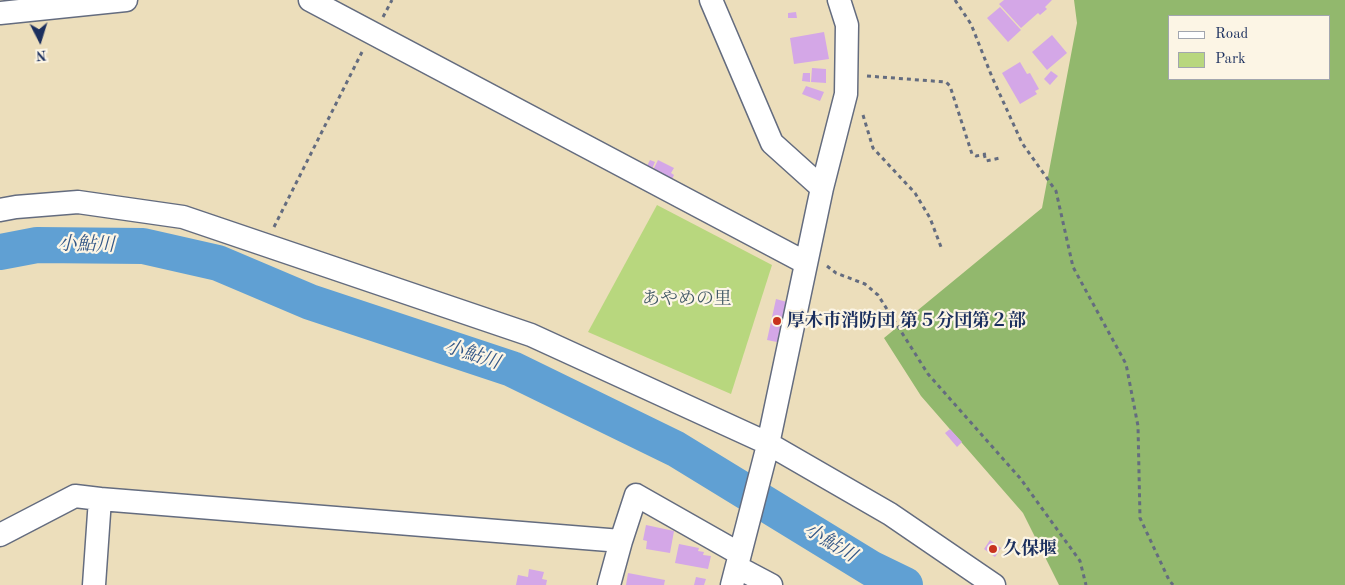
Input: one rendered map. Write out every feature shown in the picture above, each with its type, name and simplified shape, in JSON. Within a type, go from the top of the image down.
[{"type":"street","points":[[0,13],[126,0]]},
{"type":"street","points":[[310,0],[806,263]]},
{"type":"street","points":[[711,0],[772,143],[822,188]]},
{"type":"street","points":[[738,564],[767,446],[846,84],[847,25],[839,0]]},
{"type":"street","points":[[0,210],[78,202],[184,217],[531,335],[767,446],[890,514],[994,585]]},
{"type":"street","points":[[608,585],[636,495],[771,585]]},
{"type":"street","points":[[0,535],[75,496],[622,541]]},
{"type":"street","points":[[94,585],[100,499]]},
{"type":"path","points":[[266,244],[371,33],[378,28],[392,0]]},
{"type":"path","points":[[955,0],[971,24],[992,78],[1022,143],[1056,191],[1073,268],[1126,364],[1139,442],[1140,518],[1173,585]]},
{"type":"path","points":[[846,84],[946,82],[950,86],[972,154],[976,156],[985,154],[986,161],[1000,158]]},
{"type":"path","points":[[846,84],[858,99],[873,148],[915,193],[930,218],[941,247]]},
{"type":"path","points":[[806,263],[824,264],[836,273],[866,284],[878,295],[928,374],[1020,478],[1080,561],[1086,585]]},
{"type":"green space","points":[[1074,0],[1345,0],[1345,585],[1059,585],[1023,513],[921,396],[884,338],[1042,208],[1077,23]]},
{"type":"green space","name":"あやめの里","points":[[657,205],[772,265],[731,394],[588,332]]},
{"type":"building","points":[[1004,0],[1052,0],[1045,7],[1047,9],[1040,15],[1038,13],[1021,28],[999,4]]},
{"type":"building","points":[[1000,7],[1021,30],[1008,42],[987,18]]},
{"type":"building","points":[[796,12],[797,18],[788,18],[788,13]]},
{"type":"building","points":[[824,32],[829,59],[794,64],[790,38]]},
{"type":"building","points":[[1052,35],[1067,53],[1047,70],[1032,52]]},
{"type":"building","points":[[1020,62],[1027,74],[1030,73],[1039,89],[1035,91],[1037,94],[1020,104],[1002,73]]},
{"type":"building","points":[[812,68],[826,69],[826,83],[811,82]]},
{"type":"building","points":[[1051,71],[1058,76],[1050,85],[1044,79]]},
{"type":"building","points":[[803,73],[810,73],[810,82],[802,81]]},
{"type":"building","points":[[806,86],[824,92],[820,101],[802,94]]},
{"type":"building","points":[[650,160],[655,162],[652,169],[647,166]]},
{"type":"building","points":[[658,160],[674,168],[671,173],[674,175],[671,181],[652,172]]},
{"type":"building","name":"厚木市消防団 第５分団第２部","points":[[776,299],[787,302],[777,342],[767,340]]},
{"type":"building","points":[[950,429],[962,442],[957,447],[945,433]]},
{"type":"building","points":[[646,525],[674,531],[670,553],[646,549],[647,541],[643,540]]},
{"type":"building","name":"久保堰","points":[[990,540],[1001,548],[995,557],[984,549]]},
{"type":"building","points":[[679,544],[699,548],[698,551],[704,552],[703,555],[711,556],[708,569],[675,563]]},
{"type":"building","points":[[529,569],[544,572],[542,579],[547,580],[546,585],[516,585],[518,575],[528,577]]},
{"type":"building","points":[[628,573],[665,580],[664,585],[626,585]]},
{"type":"building","points":[[696,577],[706,579],[704,585],[694,585]]},
{"type":"waterway","name":"小鮎川","points":[[0,252],[37,245],[143,246],[218,263],[310,302],[512,369],[676,449],[872,569],[905,585]]},
{"type":"place","name":"厚木市消防団 第５分団第２部","points":[[777,321]]},
{"type":"place","name":"久保堰","points":[[993,549]]}]
